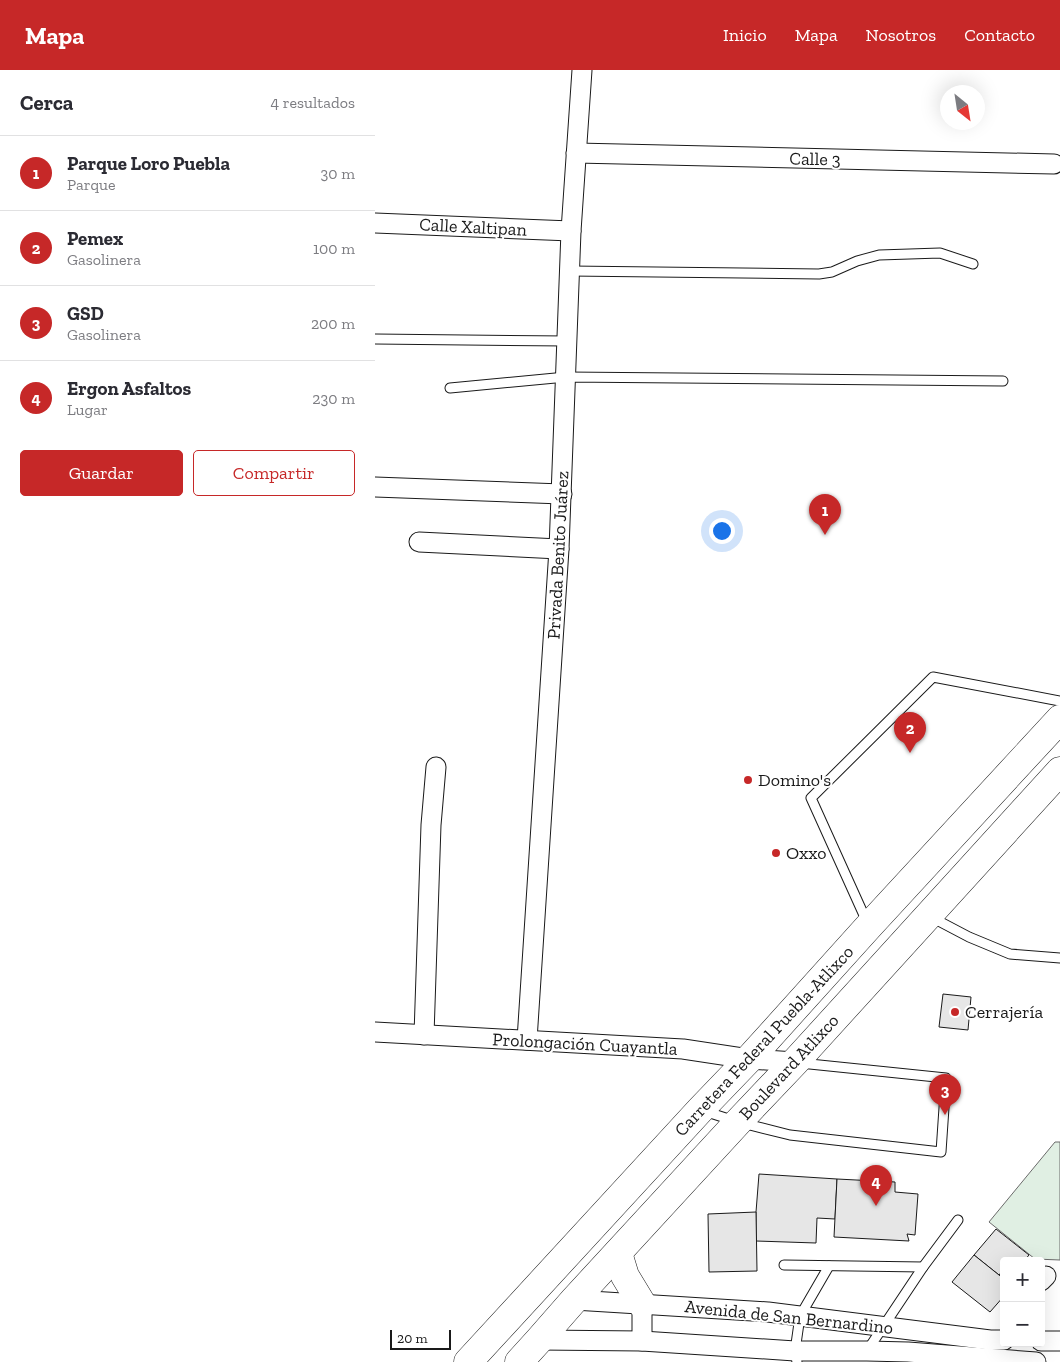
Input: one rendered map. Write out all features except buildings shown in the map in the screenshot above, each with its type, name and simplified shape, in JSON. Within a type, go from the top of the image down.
[{"type":"main road","name":"Carretera Federal Puebla-Atlixco","points":[[468,1362],[1060,719]]},
{"type":"main road","name":"Boulevard Atlixco","points":[[519,1362],[1060,771]]},
{"type":"main road","points":[[618,1252],[625,1276],[642,1304]]},
{"type":"street","name":"Privada Benito Juárez","points":[[527,1040],[559,549],[571,231],[581,70]]},
{"type":"street","name":"Calle 3","points":[[576,154],[1054,164]]},
{"type":"street","name":"Calle Xaltipan","points":[[375,223],[571,231]]},
{"type":"street","points":[[375,487],[562,494]]},
{"type":"street","points":[[419,542],[559,549]]},
{"type":"street","points":[[423,1036],[431,825],[436,767]]},
{"type":"street","name":"Prolongación Cuayantla","points":[[375,1032],[683,1049],[749,1059],[795,1062]]},
{"type":"street","name":"Avenida de San Bernardino","points":[[574,1300],[768,1312],[997,1340]]},
{"type":"street","points":[[642,1304],[642,1341]]},
{"type":"street","name":"Avenida de San Bernardino","points":[[539,1340],[642,1341],[796,1356],[867,1351],[908,1352],[978,1360],[1036,1362]]},
{"type":"street","points":[[978,1360],[997,1340]]},
{"type":"street","points":[[1045,1340],[1060,1341]]},
{"type":"lane","points":[[570,270],[819,274],[831,272],[857,261],[879,255],[931,254],[940,254],[973,264]]},
{"type":"lane","points":[[375,339],[567,341]]},
{"type":"lane","points":[[450,388],[566,377],[1003,381]]},
{"type":"lane","points":[[869,926],[811,798],[933,677],[1060,702]]},
{"type":"lane","points":[[927,915],[969,937],[1010,954],[1060,958]]},
{"type":"lane","points":[[700,1110],[789,1135],[941,1152],[946,1078],[795,1062]]},
{"type":"lane","points":[[867,1351],[923,1267],[958,1220]]},
{"type":"lane","points":[[784,1266],[923,1267]]},
{"type":"lane","points":[[796,1356],[800,1316],[829,1266]]},
{"type":"green space","points":[[1055,1142],[1060,1142],[1060,1260],[1033,1257],[989,1222]]},
{"type":"place","name":"Parque Loro Puebla","points":[[825,535]]},
{"type":"place","name":"Pemex","points":[[910,753]]},
{"type":"place","name":"Domino's","points":[[748,780]]},
{"type":"place","name":"Oxxo","points":[[776,853]]},
{"type":"place","name":"Cerrajería","points":[[955,1012]]},
{"type":"place","name":"GSD","points":[[945,1115]]},
{"type":"place","name":"Ergon Asfaltos","points":[[876,1206]]}]
